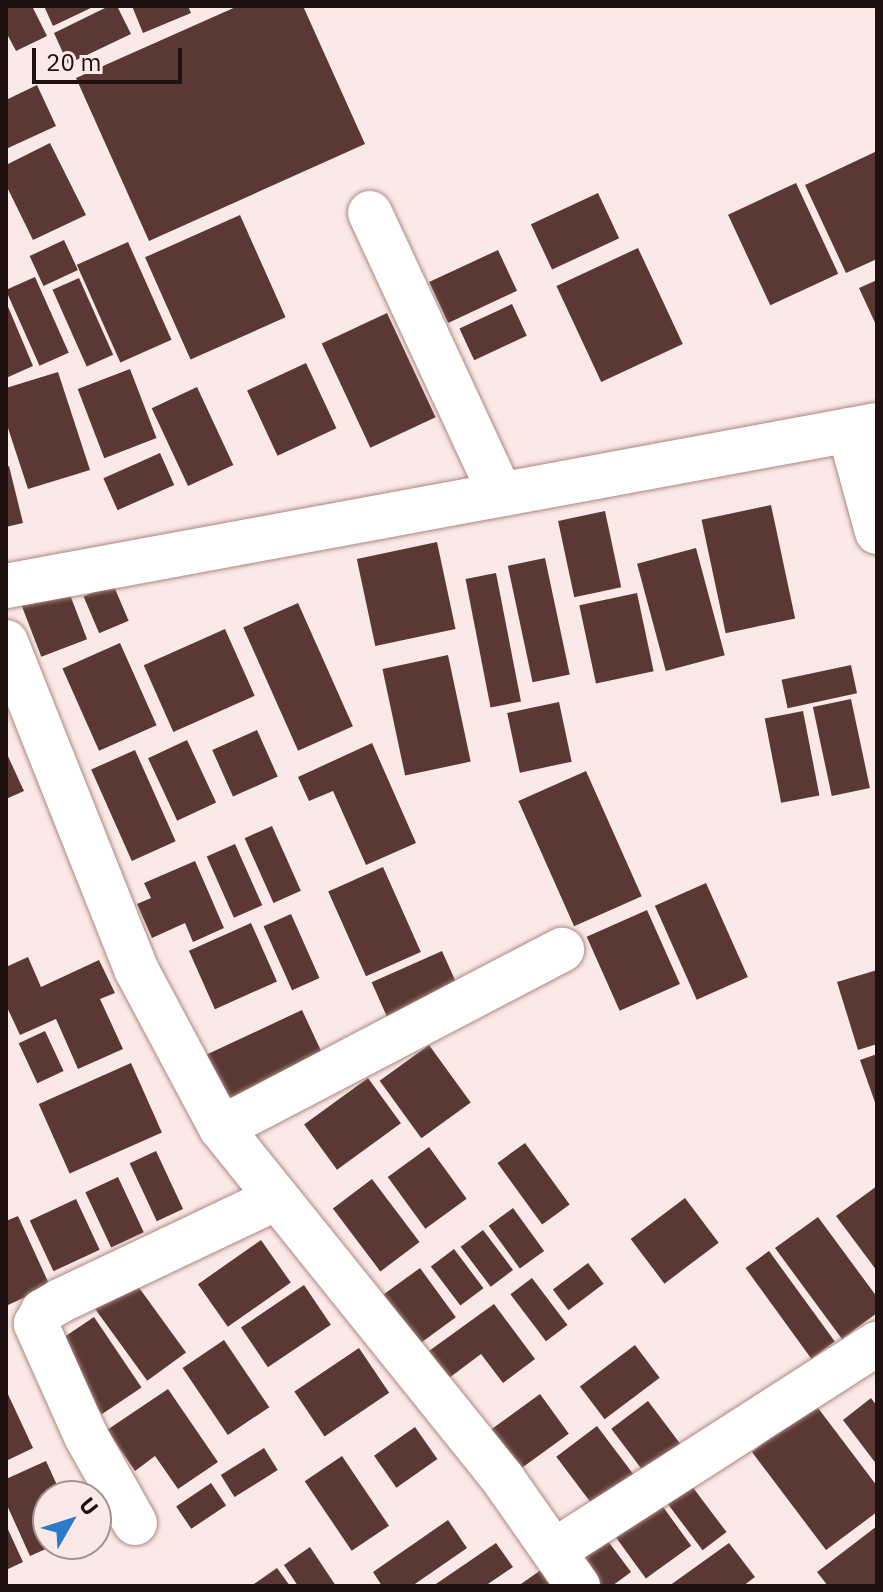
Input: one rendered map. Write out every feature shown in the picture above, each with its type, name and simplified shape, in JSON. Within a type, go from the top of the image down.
[{"type":"street","points":[[370,213],[500,493]]},
{"type":"street","points":[[6,586],[863,427],[877,532]]},
{"type":"street","points":[[6,642],[136,969],[221,1128],[503,1479],[566,1568],[877,1344]]},
{"type":"street","points":[[221,1128],[562,950]]},
{"type":"street","points":[[135,1523],[86,1436],[36,1324],[43,1311],[60,1301],[277,1198]]},
{"type":"building","points":[[6,6],[32,6],[47,36],[16,51],[6,32]]},
{"type":"building","points":[[44,6],[95,6],[53,26]]},
{"type":"building","points":[[109,6],[117,6],[131,34],[68,64],[54,33]]},
{"type":"building","points":[[132,6],[188,6],[191,13],[143,33]]},
{"type":"building","points":[[238,6],[303,6],[365,144],[149,241],[76,78]]},
{"type":"building","points":[[37,85],[56,126],[6,149],[6,100]]},
{"type":"building","points":[[50,143],[86,215],[33,240],[6,185],[6,165]]},
{"type":"building","points":[[877,151],[877,259],[846,273],[805,185]]},
{"type":"building","points":[[796,183],[838,274],[770,305],[728,215]]},
{"type":"building","points":[[598,193],[619,238],[552,270],[531,224]]},
{"type":"building","points":[[240,215],[286,317],[191,360],[145,257]]},
{"type":"building","points":[[64,240],[78,270],[44,286],[30,256]]},
{"type":"building","points":[[128,242],[172,340],[120,363],[77,265]]},
{"type":"building","points":[[638,248],[683,344],[601,382],[556,286]]},
{"type":"building","points":[[498,250],[517,291],[448,323],[429,282]]},
{"type":"building","points":[[35,277],[69,353],[40,366],[6,291]]},
{"type":"building","points":[[79,278],[113,355],[87,367],[53,290]]},
{"type":"building","points":[[877,280],[877,327],[859,288]]},
{"type":"building","points":[[6,302],[33,366],[6,378]]},
{"type":"building","points":[[512,304],[527,336],[474,360],[459,329]]},
{"type":"building","points":[[387,313],[436,417],[370,448],[322,343]]},
{"type":"building","points":[[306,363],[336,428],[278,456],[247,390]]},
{"type":"building","points":[[130,369],[157,438],[104,458],[78,389]]},
{"type":"building","points":[[58,372],[90,470],[28,489],[6,422],[6,388]]},
{"type":"building","points":[[197,387],[233,465],[188,486],[152,408]]},
{"type":"building","points":[[160,453],[174,485],[118,510],[103,478]]},
{"type":"building","points":[[9,466],[23,523],[6,527],[6,467]]},
{"type":"building","points":[[771,505],[795,618],[726,633],[702,520]]},
{"type":"building","points":[[605,511],[621,587],[574,597],[558,521]]},
{"type":"building","points":[[437,542],[456,629],[375,646],[357,559]]},
{"type":"building","points":[[696,548],[725,655],[666,671],[637,564]]},
{"type":"building","points":[[545,558],[570,674],[533,682],[508,566]]},
{"type":"building","points":[[496,573],[521,702],[491,708],[466,579]]},
{"type":"building","points":[[113,584],[129,621],[99,633],[84,597]]},
{"type":"building","points":[[67,587],[87,639],[41,657],[21,605]]},
{"type":"building","points":[[637,593],[654,671],[596,684],[579,605]]},
{"type":"building","points":[[298,603],[353,726],[298,751],[243,627]]},
{"type":"building","points":[[225,629],[255,696],[173,732],[144,665]]},
{"type":"building","points":[[120,643],[157,725],[99,751],[62,669]]},
{"type":"building","points":[[448,655],[471,762],[405,776],[382,669]]},
{"type":"building","points":[[851,665],[857,693],[788,708],[782,680]]},
{"type":"building","points":[[851,699],[870,788],[832,796],[813,707]]},
{"type":"building","points":[[559,702],[572,762],[520,773],[507,713]]},
{"type":"building","points":[[803,711],[819,795],[781,803],[765,718]]},
{"type":"building","points":[[257,730],[278,777],[233,797],[212,750]]},
{"type":"building","points":[[187,740],[216,803],[177,821],[148,758]]},
{"type":"building","points":[[372,743],[416,843],[366,865],[333,791],[309,801],[298,777]]},
{"type":"building","points":[[135,750],[176,841],[132,861],[91,770]]},
{"type":"building","points":[[6,752],[24,791],[6,799]]},
{"type":"building","points":[[586,771],[642,896],[574,926],[518,801]]},
{"type":"building","points":[[272,826],[301,891],[273,903],[245,838]]},
{"type":"building","points":[[235,844],[262,905],[234,918],[207,857]]},
{"type":"building","points":[[195,861],[224,928],[193,942],[185,923],[152,938],[137,904],[151,898],[144,883]]},
{"type":"building","points":[[383,867],[421,952],[366,976],[328,891]]},
{"type":"building","points":[[706,883],[748,977],[697,1000],[655,906]]},
{"type":"building","points":[[647,910],[680,984],[620,1011],[587,937]]},
{"type":"building","points":[[291,914],[319,978],[292,990],[264,926]]},
{"type":"building","points":[[251,923],[277,981],[215,1009],[189,951]]},
{"type":"building","points":[[442,951],[459,989],[389,1021],[372,982]]},
{"type":"building","points":[[28,957],[41,987],[99,960],[115,993],[100,999],[123,1049],[78,1069],[56,1019],[20,1035],[6,1005],[6,967]]},
{"type":"building","points":[[877,970],[877,1044],[858,1050],[837,982]]},
{"type":"building","points":[[302,1010],[324,1058],[221,1106],[199,1058]]},
{"type":"building","points":[[45,1031],[64,1071],[37,1083],[19,1043]]},
{"type":"building","points":[[429,1045],[471,1102],[421,1138],[380,1081]]},
{"type":"building","points":[[877,1054],[877,1108],[860,1060]]},
{"type":"building","points":[[131,1063],[162,1132],[70,1174],[39,1104]]},
{"type":"building","points":[[368,1078],[401,1123],[337,1170],[304,1124]]},
{"type":"building","points":[[525,1143],[570,1204],[542,1224],[497,1163]]},
{"type":"building","points":[[429,1147],[467,1199],[425,1229],[388,1177]]},
{"type":"building","points":[[156,1151],[183,1209],[157,1221],[130,1163]]},
{"type":"building","points":[[118,1177],[144,1232],[111,1247],[85,1192]]},
{"type":"building","points":[[372,1179],[420,1242],[380,1272],[333,1208]]},
{"type":"building","points":[[877,1186],[877,1271],[836,1216]]},
{"type":"building","points":[[685,1198],[719,1243],[664,1284],[631,1239]]},
{"type":"building","points":[[76,1199],[100,1250],[53,1271],[30,1221]]},
{"type":"building","points":[[513,1208],[544,1251],[520,1269],[489,1226]]},
{"type":"building","points":[[18,1216],[50,1286],[8,1305],[6,1221]]},
{"type":"building","points":[[818,1217],[877,1297],[877,1313],[842,1339],[775,1248]]},
{"type":"building","points":[[483,1230],[513,1270],[491,1287],[461,1247]]},
{"type":"building","points":[[261,1240],[291,1283],[228,1327],[198,1284]]},
{"type":"building","points":[[454,1249],[483,1288],[460,1306],[431,1266]]},
{"type":"building","points":[[769,1251],[835,1342],[811,1359],[746,1268]]},
{"type":"building","points":[[588,1263],[604,1284],[569,1310],[553,1289]]},
{"type":"building","points":[[420,1268],[456,1317],[416,1346],[380,1297]]},
{"type":"building","points":[[132,1278],[186,1352],[147,1381],[93,1306]]},
{"type":"building","points":[[532,1278],[568,1325],[546,1341],[510,1294]]},
{"type":"building","points":[[304,1285],[331,1325],[268,1367],[241,1327]]},
{"type":"building","points":[[494,1304],[535,1359],[503,1383],[481,1354],[449,1378],[429,1351]]},
{"type":"building","points":[[94,1317],[142,1387],[102,1414],[54,1344]]},
{"type":"building","points":[[224,1340],[269,1407],[228,1435],[183,1368]]},
{"type":"building","points":[[635,1345],[660,1378],[605,1419],[580,1387]]},
{"type":"building","points":[[359,1348],[389,1393],[325,1436],[294,1392]]},
{"type":"building","points":[[168,1389],[218,1462],[178,1489],[155,1456],[135,1471],[107,1430]]},
{"type":"building","points":[[6,1390],[33,1448],[6,1461]]},
{"type":"building","points":[[540,1394],[569,1434],[520,1469],[491,1429]]},
{"type":"building","points":[[871,1398],[877,1406],[877,1465],[843,1420]]},
{"type":"building","points":[[648,1401],[685,1451],[649,1478],[611,1429]]},
{"type":"building","points":[[815,1404],[877,1486],[877,1512],[826,1550],[752,1452]]},
{"type":"building","points":[[597,1426],[640,1484],[600,1514],[556,1457]]},
{"type":"building","points":[[415,1427],[437,1459],[396,1488],[374,1456]]},
{"type":"building","points":[[264,1448],[278,1470],[235,1497],[221,1475]]},
{"type":"building","points":[[342,1456],[389,1526],[352,1551],[305,1481]]},
{"type":"building","points":[[46,1461],[55,1480],[32,1480],[30,1556],[6,1503],[6,1479]]},
{"type":"building","points":[[685,1477],[727,1532],[703,1550],[661,1495]]},
{"type":"building","points":[[211,1483],[226,1505],[191,1529],[176,1506]]},
{"type":"building","points":[[650,1489],[691,1546],[646,1579],[605,1522]]},
{"type":"building","points":[[448,1520],[467,1548],[412,1586],[382,1586],[373,1572]]},
{"type":"building","points":[[6,1525],[23,1562],[6,1570]]},
{"type":"building","points":[[596,1525],[631,1572],[612,1586],[601,1586],[570,1544]]},
{"type":"building","points":[[877,1526],[877,1586],[828,1586],[817,1572]]},
{"type":"building","points":[[496,1543],[513,1567],[485,1586],[433,1586]]},
{"type":"building","points":[[729,1543],[755,1577],[743,1586],[669,1586]]},
{"type":"building","points":[[310,1547],[336,1586],[298,1586],[284,1565]]},
{"type":"building","points":[[277,1568],[290,1586],[251,1586]]},
{"type":"building","points":[[541,1570],[552,1586],[518,1586]]}]
